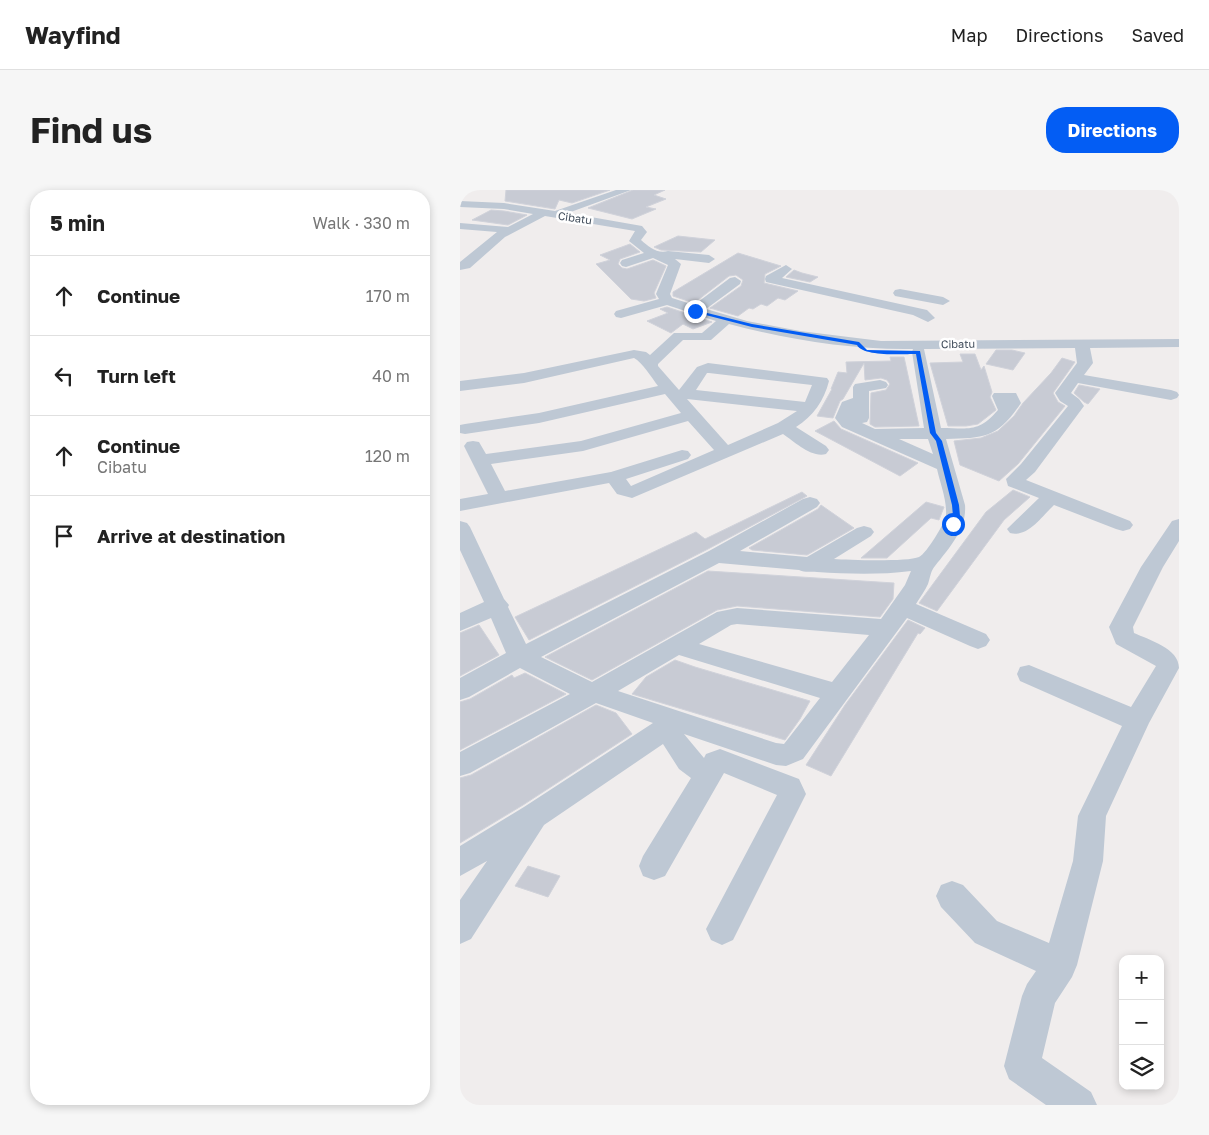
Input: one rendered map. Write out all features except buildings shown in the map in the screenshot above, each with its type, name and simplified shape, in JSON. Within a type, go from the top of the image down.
[{"type":"street","points":[[460,266],[466,265],[508,230],[549,214],[626,190]]},
{"type":"street","name":"Cibatu","points":[[460,204],[491,205],[638,228],[641,232],[635,238],[636,242],[657,256],[675,264],[663,294],[667,301],[725,320],[859,344],[1179,343]]},
{"type":"street","points":[[462,221],[491,205]]},
{"type":"street","points":[[462,221],[508,230]]},
{"type":"street","points":[[626,263],[668,255],[709,259]]},
{"type":"street","points":[[786,269],[771,279],[925,316]]},
{"type":"street","points":[[794,285],[807,275],[814,274]]},
{"type":"street","points":[[695,311],[735,281]]},
{"type":"street","points":[[889,290],[940,301]]},
{"type":"street","points":[[901,345],[940,301],[956,292]]},
{"type":"street","points":[[621,314],[667,301]]},
{"type":"street","points":[[638,379],[653,369],[679,336],[706,337],[725,320]]},
{"type":"street","points":[[1032,358],[1040,344],[1045,329]]},
{"type":"street","points":[[1082,343],[1085,363],[1063,394],[1065,398],[1074,402],[1076,406],[1034,461],[1015,479],[1018,484],[1123,525]]},
{"type":"street","points":[[859,344],[863,350],[872,352],[981,351],[995,344]]},
{"type":"street","points":[[461,527],[520,656],[580,688],[596,692],[671,725],[776,754],[786,755],[794,751],[902,607],[916,586],[925,563],[933,556],[948,534],[956,516],[938,436],[923,352]]},
{"type":"street","points":[[460,386],[524,378],[634,354],[641,355],[720,448]]},
{"type":"street","points":[[460,505],[614,477],[720,448],[784,427],[805,414],[822,383],[819,380],[708,368],[702,370],[681,400],[583,446],[480,460]]},
{"type":"street","points":[[1076,378],[1171,395]]},
{"type":"street","points":[[547,400],[620,384]]},
{"type":"street","points":[[880,385],[862,386],[860,402],[848,403],[843,418],[848,423],[867,432],[945,466]]},
{"type":"street","points":[[681,400],[699,405],[759,410]]},
{"type":"street","points":[[462,420],[558,414],[681,400],[809,407]]},
{"type":"street","points":[[867,432],[938,436],[980,433],[994,426],[1008,408]]},
{"type":"street","points":[[462,420],[489,410]]},
{"type":"street","points":[[462,420],[499,498]]},
{"type":"street","points":[[784,427],[825,448],[802,459]]},
{"type":"street","points":[[1017,529],[1051,497]]},
{"type":"street","points":[[460,690],[520,656],[716,556],[810,503]]},
{"type":"street","points":[[1078,1105],[1022,1066],[1040,996],[1060,965],[1088,861],[1092,816],[1137,721],[1168,666],[1163,658],[1124,638],[1121,627],[1152,567],[1179,525]]},
{"type":"street","points":[[807,566],[864,532]]},
{"type":"street","points":[[716,556],[807,566],[869,568],[925,563]]},
{"type":"street","points":[[460,623],[498,605]]},
{"type":"street","points":[[902,607],[978,640]]},
{"type":"street","points":[[460,764],[596,692],[724,618],[737,616],[886,628]]},
{"type":"street","points":[[676,646],[837,693]]},
{"type":"street","points":[[1029,674],[1137,721]]},
{"type":"street","points":[[671,725],[686,760],[696,769],[709,774]]},
{"type":"street","points":[[460,862],[534,816],[671,725]]},
{"type":"street","points":[[654,866],[716,762],[720,760],[789,787],[792,794],[722,929]]},
{"type":"street","points":[[460,928],[534,816]]},
{"type":"street","points":[[952,896],[986,932],[1060,965]]},
{"type":"route","points":[[695,311],[752,326],[859,344],[860,348],[866,351],[918,352],[933,433],[939,441],[955,505],[956,516],[953,524]]}]
